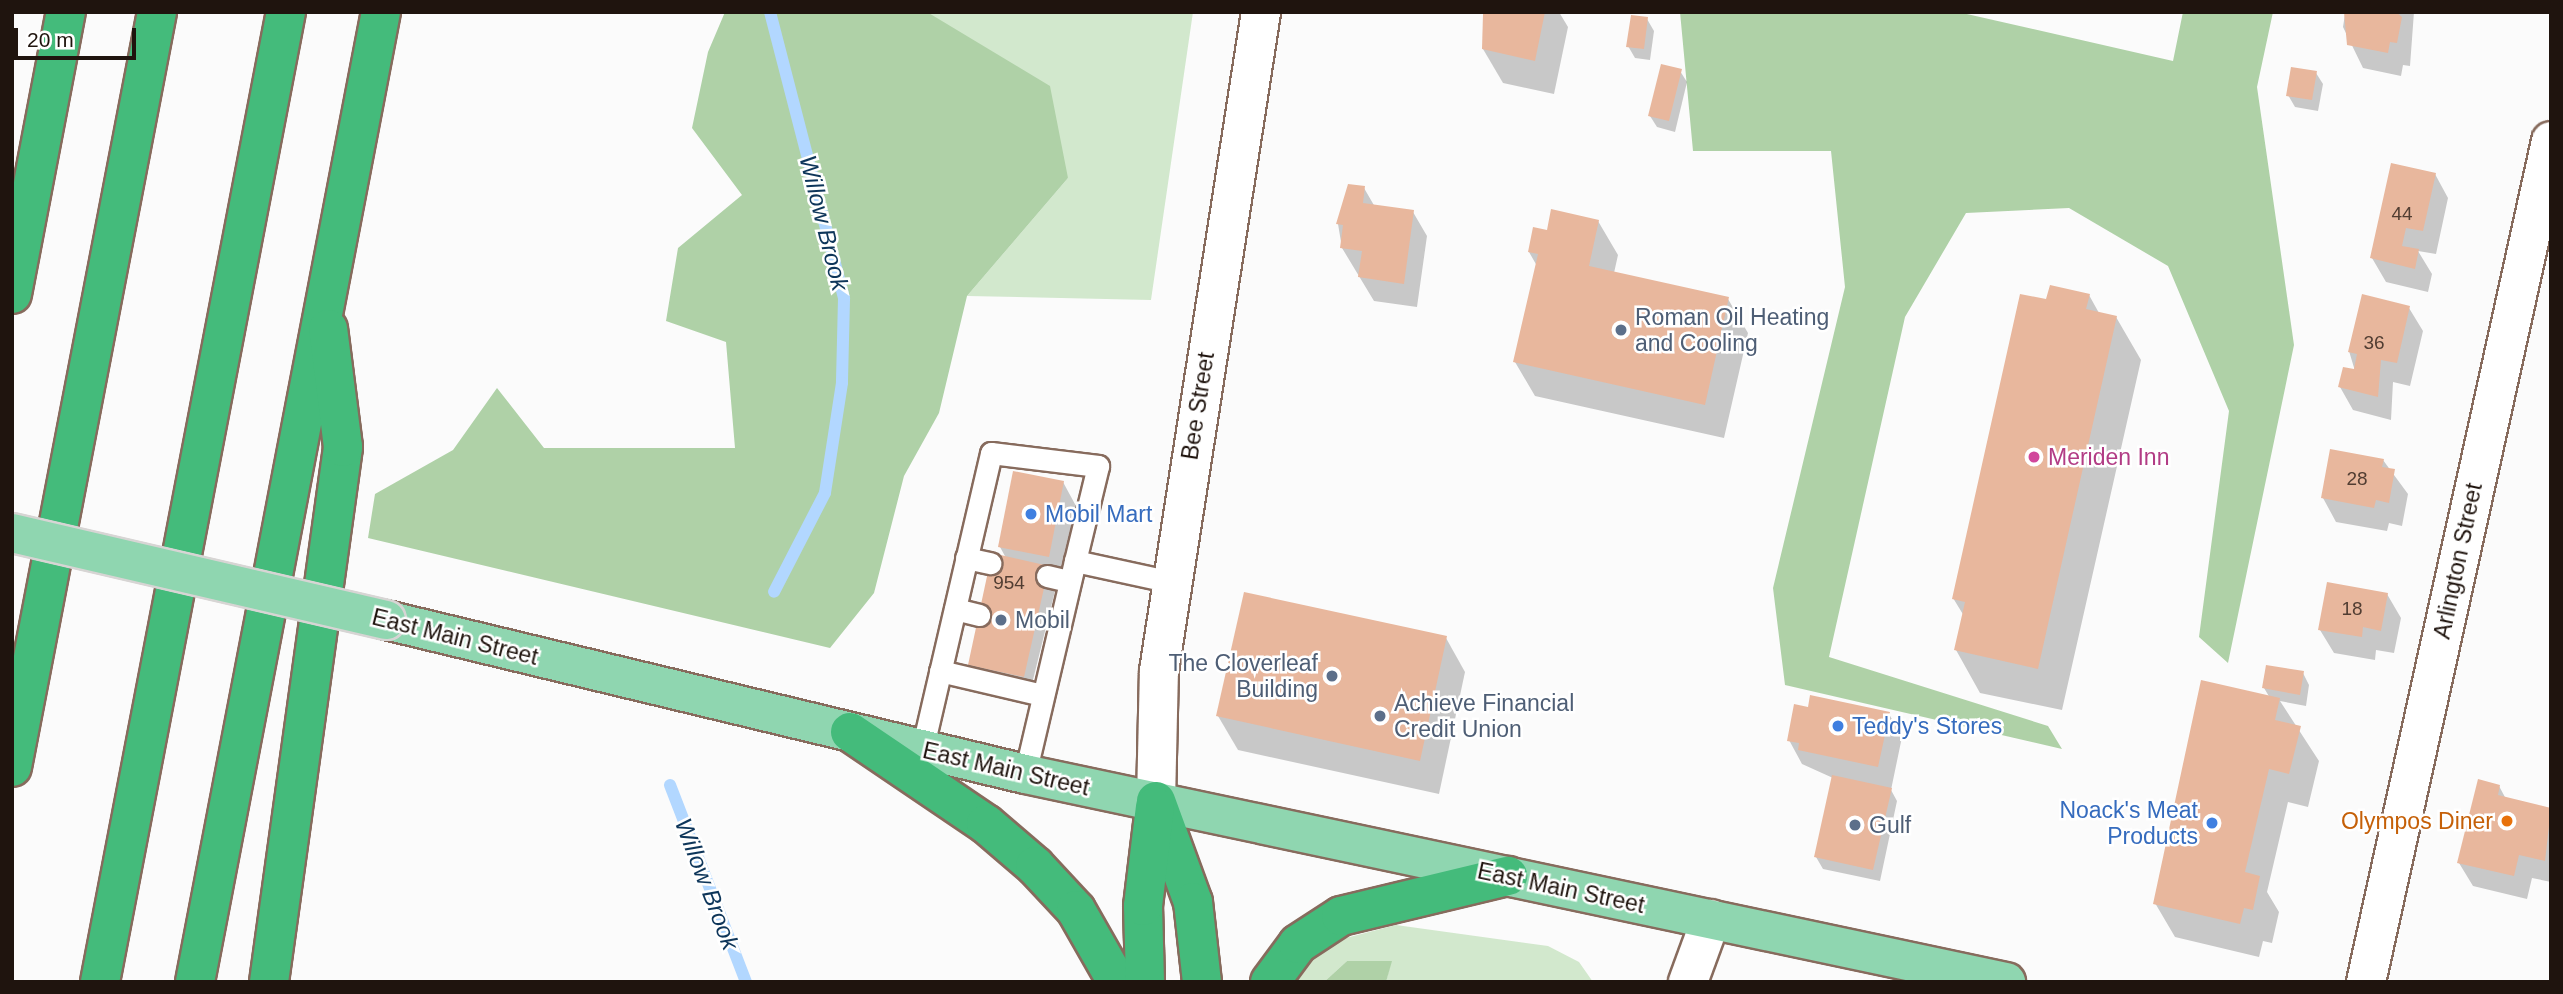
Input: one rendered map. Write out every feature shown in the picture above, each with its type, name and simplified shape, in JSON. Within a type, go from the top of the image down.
[{"type":"highway","points":[[12,293],[66,12]]},
{"type":"highway","points":[[12,767],[157,12]]},
{"type":"highway","points":[[100,982],[286,12]]},
{"type":"highway","points":[[195,982],[381,12]]},
{"type":"highway","points":[[269,982],[343,447],[324,309]]},
{"type":"highway","points":[[850,732],[986,824],[1035,866],[1076,910],[1117,982]]},
{"type":"highway","points":[[1145,982],[1143,906],[1156,801]]},
{"type":"highway","points":[[1156,801],[1193,902],[1202,982]]},
{"type":"highway","points":[[1270,982],[1298,944],[1341,916],[1508,876]]},
{"type":"main road","name":"East Main Street","points":[[12,533],[1025,774],[2006,982]]},
{"type":"street","name":"Bee Street","points":[[1156,801],[1154,718],[1171,582],[1261,12]]},
{"type":"street","name":"Arlington Street","points":[[2366,982],[2551,141]]},
{"type":"street","points":[[1688,982],[1711,919]]},
{"type":"lane","points":[[922,750],[991,453],[1098,466],[1072,571],[1047,631],[1042,695],[1025,774]]},
{"type":"lane","points":[[966,558],[990,563]]},
{"type":"lane","points":[[1047,576],[1072,571],[1171,582]]},
{"type":"lane","points":[[956,609],[979,615]]},
{"type":"lane","points":[[940,671],[1042,695]]},
{"type":"green space","points":[[725,12],[927,12],[1050,86],[1068,178],[967,296],[939,413],[904,476],[874,593],[830,648],[368,538],[375,494],[453,450],[497,388],[544,448],[735,448],[726,342],[666,321],[678,248],[742,195],[692,128],[708,52]]},
{"type":"green space","points":[[927,12],[1193,12],[1151,300],[967,296],[1068,178]]},
{"type":"green space","points":[[1680,12],[1958,12],[2173,61],[2183,12],[2273,12],[2257,87],[2294,345],[2228,663],[2199,637],[2229,411],[2168,266],[2069,208],[1966,213],[1905,317],[1829,657],[2048,726],[2062,749],[1785,685],[1773,588],[1845,287],[1831,151],[1693,151]]},
{"type":"green space","points":[[1396,925],[1548,946],[1579,962],[1593,982],[1386,982],[1391,961],[1347,961],[1324,982],[1292,982],[1299,969],[1342,939]]},
{"type":"green space","points":[[1347,961],[1392,961],[1386,982],[1324,982]]},
{"type":"building","points":[[1545,12],[1535,61],[1482,49],[1483,14]]},
{"type":"building","points":[[2344,12],[2396,12],[2402,17],[2397,43],[2390,42],[2388,53],[2347,45]]},
{"type":"building","points":[[1631,15],[1648,17],[1644,49],[1626,47]]},
{"type":"building","points":[[1661,64],[1682,69],[1669,121],[1648,116]]},
{"type":"building","points":[[2291,67],[2317,71],[2312,100],[2286,96]]},
{"type":"building","points":[[2391,163],[2436,173],[2423,231],[2406,228],[2402,246],[2419,249],[2415,269],[2370,258]]},
{"type":"building","points":[[1348,184],[1365,186],[1363,203],[1414,210],[1404,284],[1358,277],[1362,251],[1340,248],[1343,225],[1336,224]]},
{"type":"building","name":"Roman Oil Heating and Cooling","points":[[1551,209],[1599,220],[1589,266],[1729,297],[1705,405],[1513,362],[1538,254],[1528,252],[1533,227],[1547,230]]},
{"type":"building","name":"Meriden Inn","points":[[2050,285],[2090,294],[2086,309],[2117,316],[2038,669],[1954,650],[1965,602],[1952,599],[2020,294],[2046,299]]},
{"type":"building","points":[[2362,294],[2410,306],[2397,363],[2381,360],[2378,397],[2338,387],[2343,367],[2354,369],[2357,354],[2348,352]]},
{"type":"building","points":[[2330,449],[2384,459],[2382,467],[2395,469],[2389,503],[2376,500],[2374,508],[2321,498]]},
{"type":"building","name":"Mobil Mart","points":[[1013,471],[1064,481],[1049,557],[998,547]]},
{"type":"building","points":[[992,553],[1049,566],[1024,677],[968,665]]},
{"type":"building","points":[[2327,582],[2388,593],[2381,631],[2363,627],[2362,637],[2318,630]]},
{"type":"building","name":"The Cloverleaf Building","points":[[1244,592],[1447,636],[1420,761],[1216,716]]},
{"type":"building","points":[[2266,665],[2304,671],[2300,695],[2262,688]]},
{"type":"building","name":"Noack's Meat Products","points":[[2201,680],[2280,698],[2275,720],[2301,726],[2289,774],[2269,769],[2245,872],[2260,876],[2253,910],[2244,908],[2240,924],[2153,904]]},
{"type":"building","name":"Teddy's Stores","points":[[1810,695],[1890,712],[1878,767],[1798,750],[1799,743],[1787,741],[1794,704],[1808,707]]},
{"type":"building","points":[[1832,775],[1892,788],[1873,870],[1814,857]]},
{"type":"building","name":"Olympos Diner","points":[[2478,779],[2500,785],[2498,795],[2551,808],[2545,861],[2519,855],[2514,876],[2457,863]]},
{"type":"waterway","name":"Willow Brook","points":[[770,12],[844,299],[842,383],[825,493],[774,592]]},
{"type":"waterway","name":"Willow Brook","points":[[670,785],[746,982]]},
{"type":"place","name":"Roman Oil Heating and Cooling","points":[[1621,330]]},
{"type":"place","name":"Meriden Inn","points":[[2034,457]]},
{"type":"place","name":"Mobil Mart","points":[[1031,514]]},
{"type":"place","name":"Mobil","points":[[1001,620]]},
{"type":"place","name":"The Cloverleaf Building","points":[[1332,676]]},
{"type":"place","name":"Achieve Financial Credit Union","points":[[1380,716]]},
{"type":"place","name":"Teddy's Stores","points":[[1838,726]]},
{"type":"place","name":"Olympos Diner","points":[[2507,821]]},
{"type":"place","name":"Noack's Meat Products","points":[[2212,823]]},
{"type":"place","name":"Gulf","points":[[1855,825]]}]
